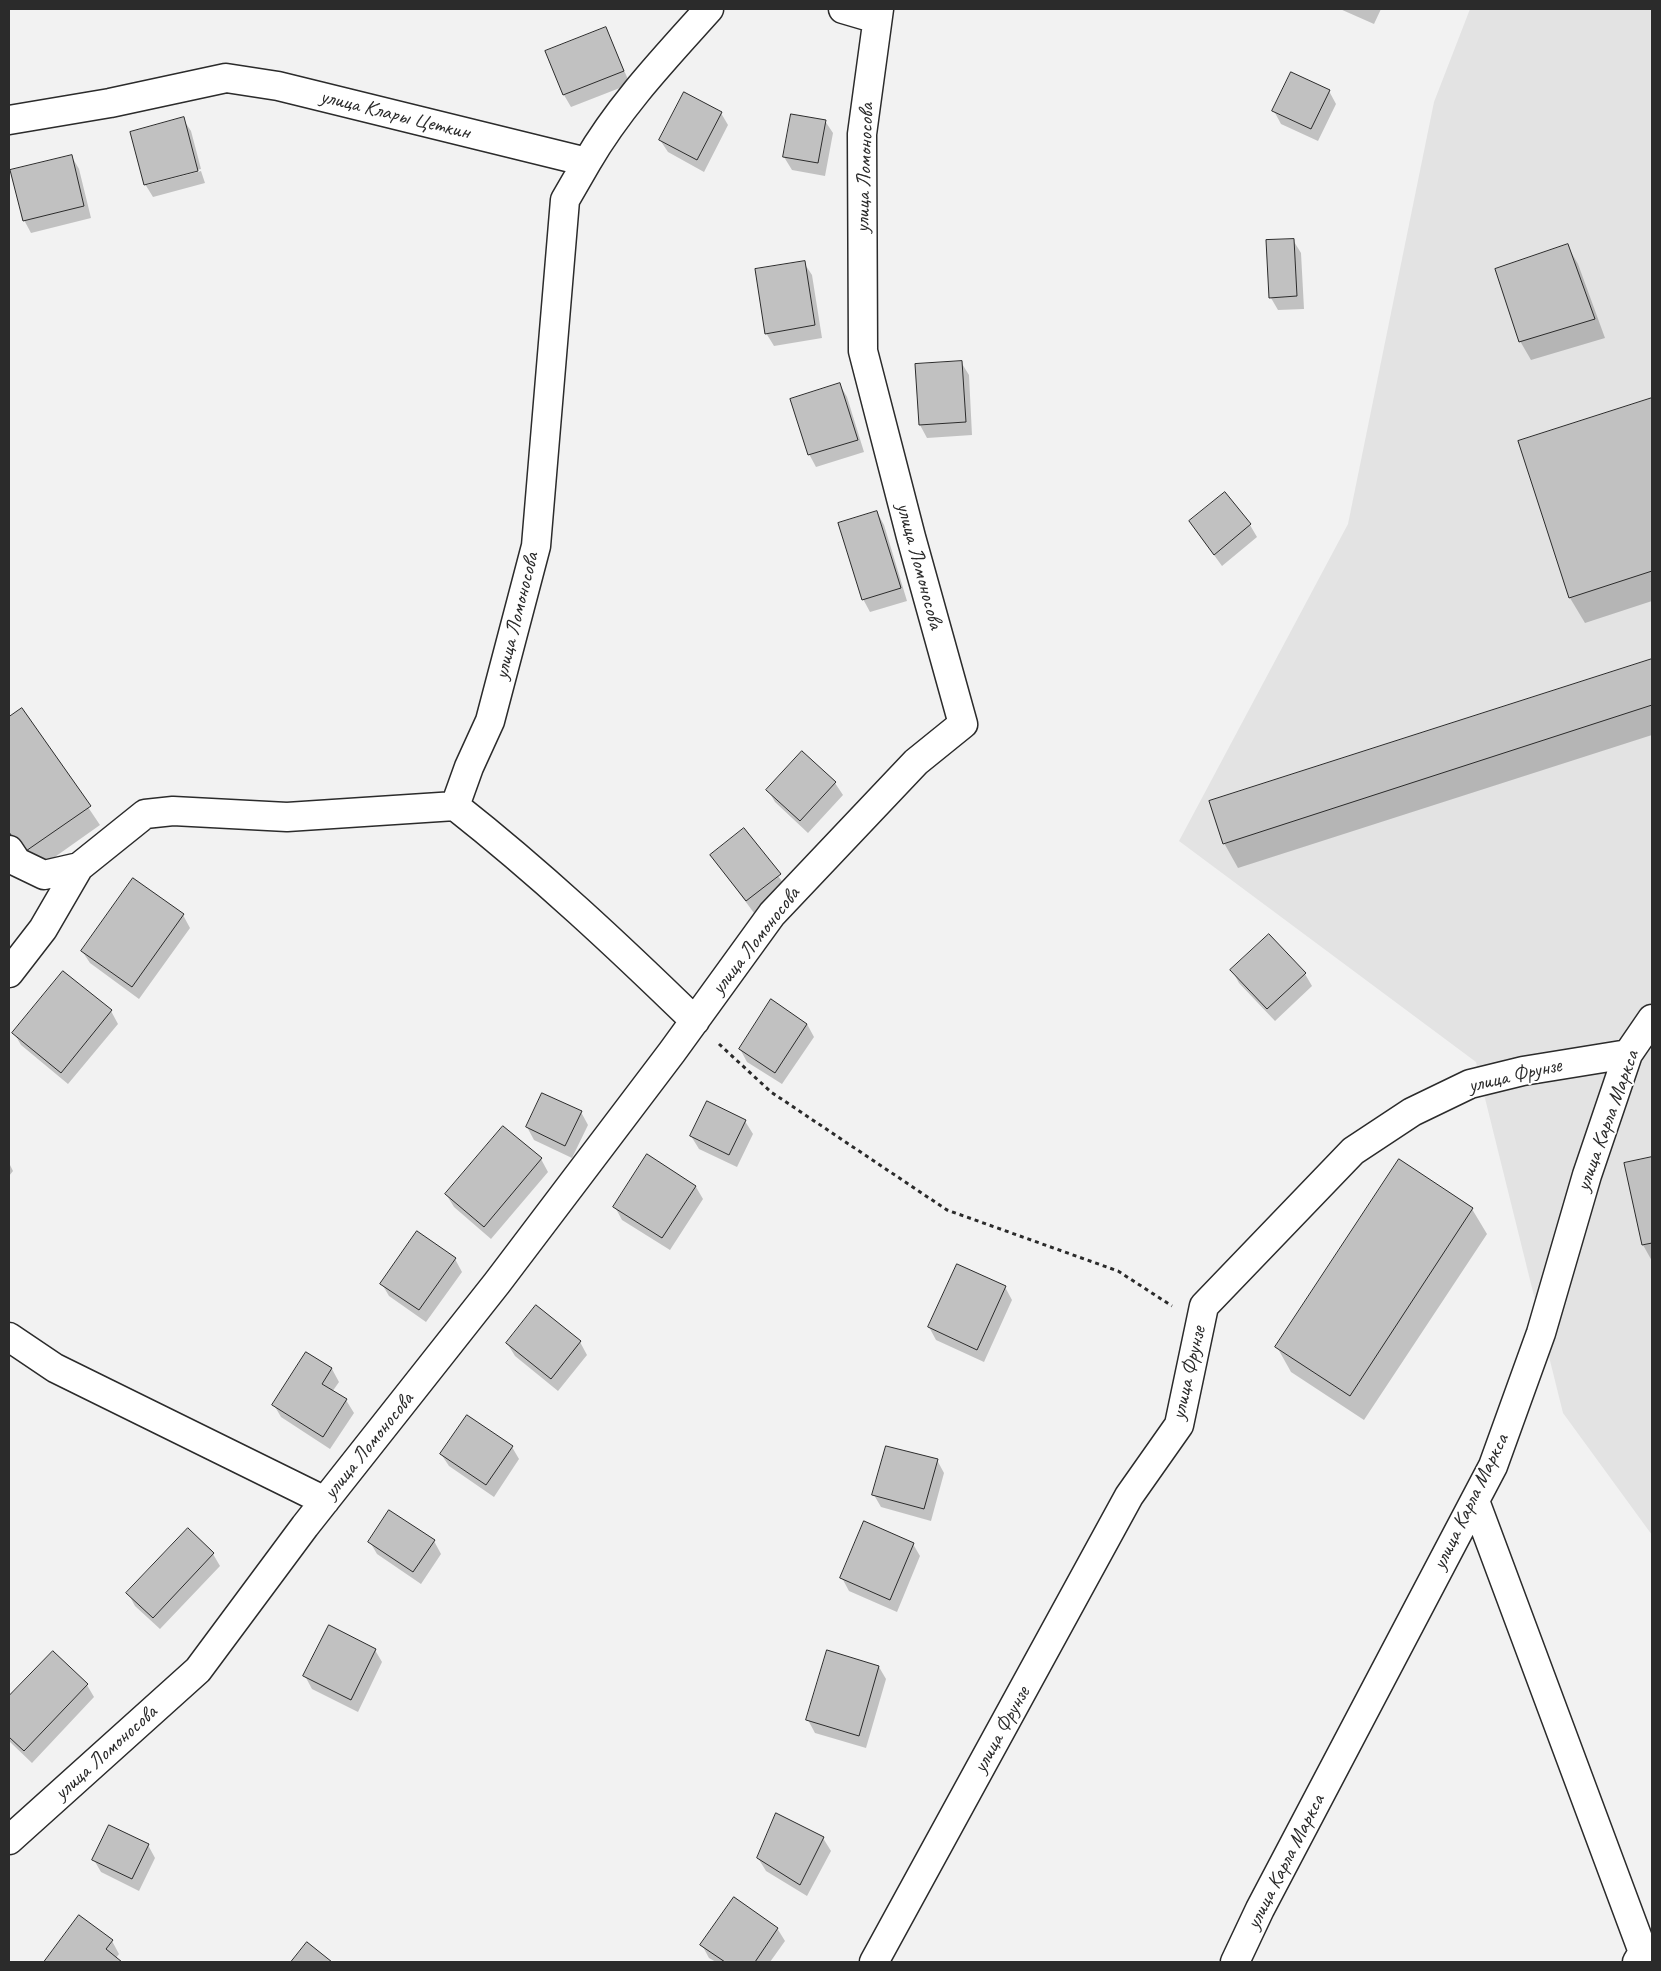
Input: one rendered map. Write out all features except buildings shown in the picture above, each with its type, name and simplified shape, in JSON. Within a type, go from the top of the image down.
[{"type":"street","points":[[587,162],[609,126],[658,65],[709,9]]},
{"type":"street","points":[[843,9],[878,14]]},
{"type":"street","name":"улица Ломоносова","points":[[9,1840],[198,1670],[325,1501],[497,1283],[695,1021],[772,914],[916,762],[963,724],[911,537],[863,350],[862,134],[878,14]]},
{"type":"street","name":"улица Клары Цеткин","points":[[9,120],[110,103],[226,78],[278,86],[587,162]]},
{"type":"street","name":"улица Ломоносова","points":[[455,806],[469,767],[490,721],[536,546],[564,200],[587,162]]},
{"type":"street","points":[[9,973],[43,929],[79,867],[145,814],[173,811],[287,817],[455,806],[514,852],[629,957],[695,1021]]},
{"type":"street","points":[[9,850],[18,862],[44,875],[79,867]]},
{"type":"street","name":"улица Карла Маркса","points":[[1235,1962],[1260,1908],[1493,1466],[1541,1333],[1587,1175],[1628,1054],[1652,1019]]},
{"type":"street","name":"улица Фрунзе","points":[[874,1962],[1129,1496],[1179,1425],[1204,1306],[1353,1151],[1412,1112],[1470,1084],[1523,1071],[1628,1054]]},
{"type":"street","points":[[9,1338],[55,1368],[325,1501]]},
{"type":"street","points":[[1475,1501],[1644,1958]]},
{"type":"path","points":[[695,1021],[771,1092],[946,1210],[1118,1271],[1172,1306],[1194,1349]]},
{"type":"shaded area","points":[[1470,9],[1652,9],[1652,1535],[1563,1413],[1476,1062],[1179,841],[1348,524],[1434,102]]}]
